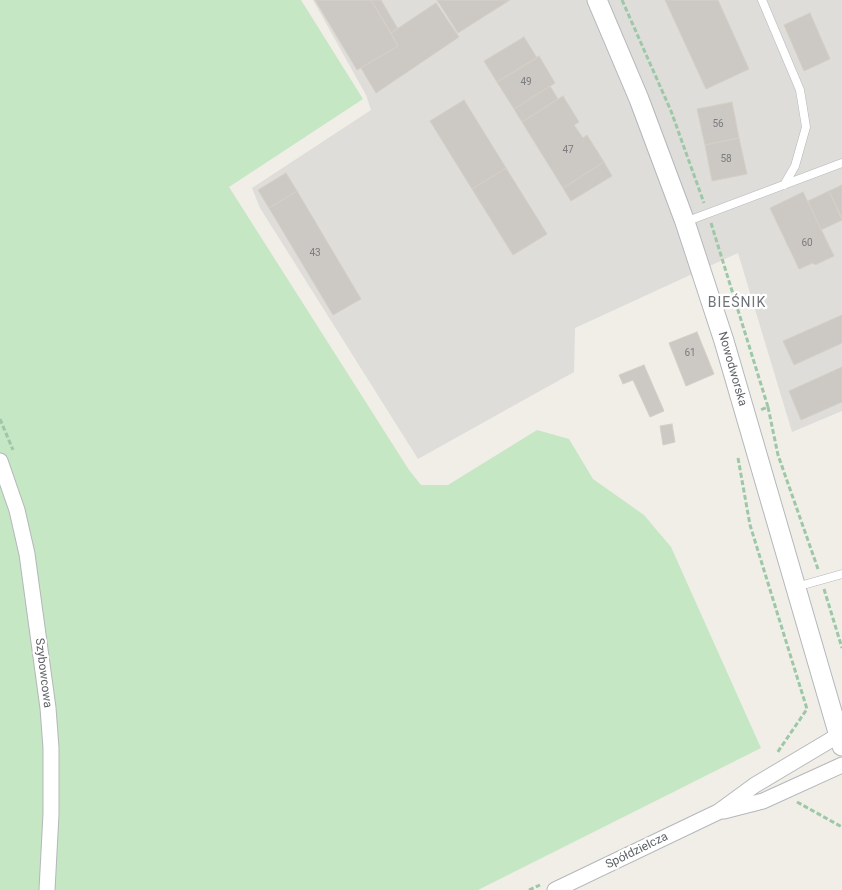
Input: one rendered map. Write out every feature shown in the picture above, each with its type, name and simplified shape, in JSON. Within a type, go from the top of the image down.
[{"type":"street","name":"Nowodworska","points":[[597,0],[639,99],[686,222],[724,341],[841,741]]},
{"type":"street","name":"Szybowcowa","points":[[0,461],[16,510],[26,554],[48,708],[51,757],[47,890]]},
{"type":"street","name":"Spółdzielcza","points":[[718,812],[755,785],[841,741]]},
{"type":"street","name":"Spółdzielcza","points":[[551,886],[718,812],[763,802],[842,764]]},
{"type":"lane","points":[[762,0],[800,90],[806,127],[796,166],[784,185]]},
{"type":"lane","points":[[686,222],[842,163]]},
{"type":"lane","points":[[795,587],[842,574]]},
{"type":"path","points":[[768,407],[778,455],[842,648]]},
{"type":"path","points":[[737,453],[750,525],[806,708],[773,759]]},
{"type":"path","points":[[794,800],[842,827]]},
{"type":"path","points":[[530,890],[551,886]]},
{"type":"shaded area","points":[[313,0],[842,0],[842,411],[792,432],[738,253],[575,328],[574,372],[418,459],[260,208],[252,188],[371,110],[366,95]]},
{"type":"green space","points":[[0,0],[301,0],[363,99],[229,187],[409,470],[421,485],[448,485],[537,430],[569,439],[593,479],[644,515],[671,547],[761,748],[478,890],[0,890]]},
{"type":"building","points":[[315,0],[371,0],[398,46],[357,70]]},
{"type":"building","points":[[371,0],[381,0],[398,29],[391,33]]},
{"type":"building","points":[[437,0],[510,0],[458,33]]},
{"type":"building","points":[[665,0],[718,0],[749,69],[706,89]]},
{"type":"building","points":[[436,3],[459,37],[376,93],[361,68],[398,46],[391,33]]},
{"type":"building","points":[[810,13],[830,59],[804,71],[784,25]]},
{"type":"building","points":[[524,37],[537,58],[497,82],[484,61]]},
{"type":"building","points":[[539,56],[555,83],[514,109],[497,82]]},
{"type":"building","points":[[550,86],[558,99],[522,122],[514,109]]},
{"type":"building","points":[[563,96],[579,122],[574,125],[583,138],[587,135],[604,162],[563,188],[522,122]]},
{"type":"building","points":[[464,100],[506,168],[472,189],[430,121]]},
{"type":"building","points":[[732,102],[739,138],[705,145],[697,109]]},
{"type":"building","points":[[739,138],[747,174],[712,181],[705,145]]},
{"type":"building","points":[[604,162],[612,176],[571,201],[563,188]]},
{"type":"building","points":[[506,168],[547,234],[513,255],[472,189]]},
{"type":"building","points":[[286,173],[297,191],[269,208],[258,190]]},
{"type":"building","points":[[842,185],[842,218],[829,191]]},
{"type":"building","points":[[297,191],[361,299],[333,315],[269,208]]},
{"type":"building","points":[[829,191],[842,220],[821,230],[808,201]]},
{"type":"building","points":[[803,192],[834,256],[815,265],[813,263],[799,269],[770,208]]},
{"type":"building","points":[[842,315],[842,343],[794,365],[783,341]]},
{"type":"building","points":[[697,332],[714,374],[686,386],[669,343]]},
{"type":"building","points":[[644,365],[664,411],[650,417],[633,380],[623,384],[619,375]]},
{"type":"building","points":[[842,367],[842,402],[801,420],[789,391]]},
{"type":"building","points":[[672,424],[675,442],[663,445],[660,426]]},
{"type":"district","name":"BIEŚNIK","points":[[737,303]]}]
